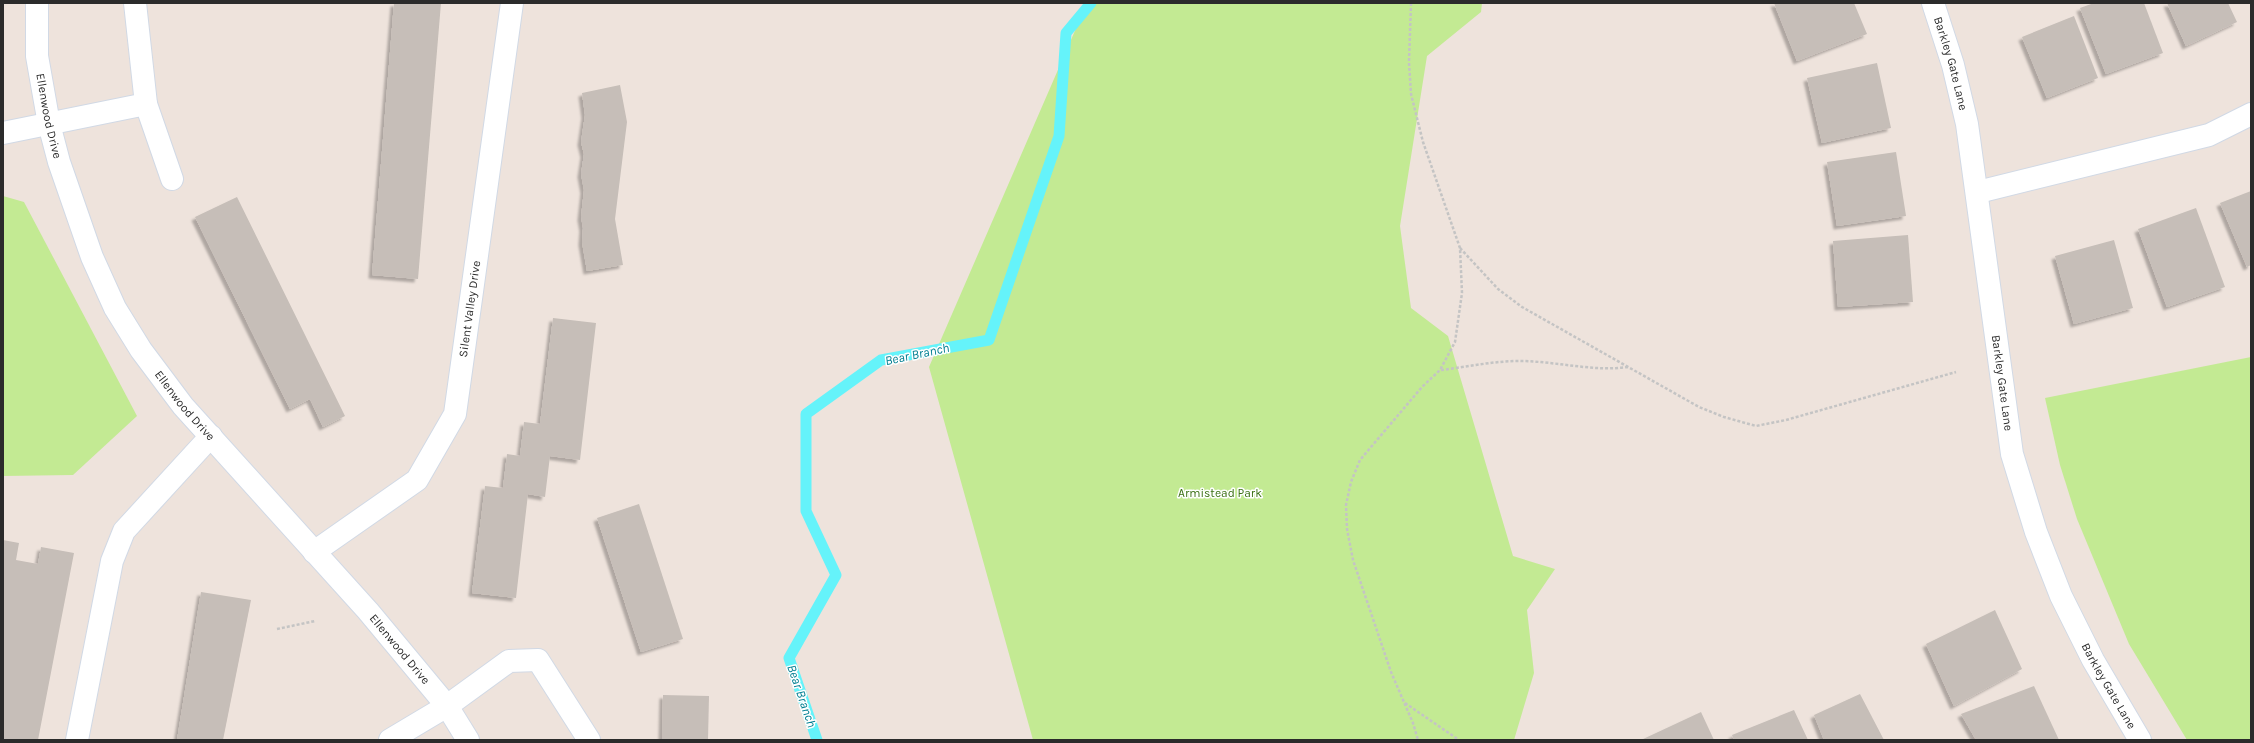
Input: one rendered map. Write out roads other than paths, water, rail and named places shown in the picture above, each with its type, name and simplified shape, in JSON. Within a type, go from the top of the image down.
[{"type":"street","name":"Ellenwood Drive","points":[[36,3],[37,56],[49,124],[59,162],[92,257],[115,308],[141,350],[183,406],[368,612],[447,706],[468,740]]},
{"type":"street","points":[[135,3],[146,104],[172,179]]},
{"type":"street","name":"Silent Valley Drive","points":[[314,552],[417,480],[455,414],[512,3]]},
{"type":"street","name":"Barkley Gate Lane","points":[[1933,3],[1953,66],[1967,124],[1978,192],[2012,454],[2036,532],[2061,596],[2093,660],[2140,740]]},
{"type":"street","points":[[3,133],[146,104]]},
{"type":"street","points":[[1978,192],[2209,135],[2251,114]]},
{"type":"street","points":[[77,740],[112,560],[124,531],[211,436]]},
{"type":"street","points":[[390,740],[447,706],[509,661],[538,660],[589,740]]},
{"type":"waterway","name":"Bear Branch","points":[[817,740],[789,658],[836,575],[806,511],[806,414],[881,360],[989,340],[1059,136],[1066,33],[1091,3]]},
{"type":"park label","name":"Armistead Park","points":[[1220,493]]}]
